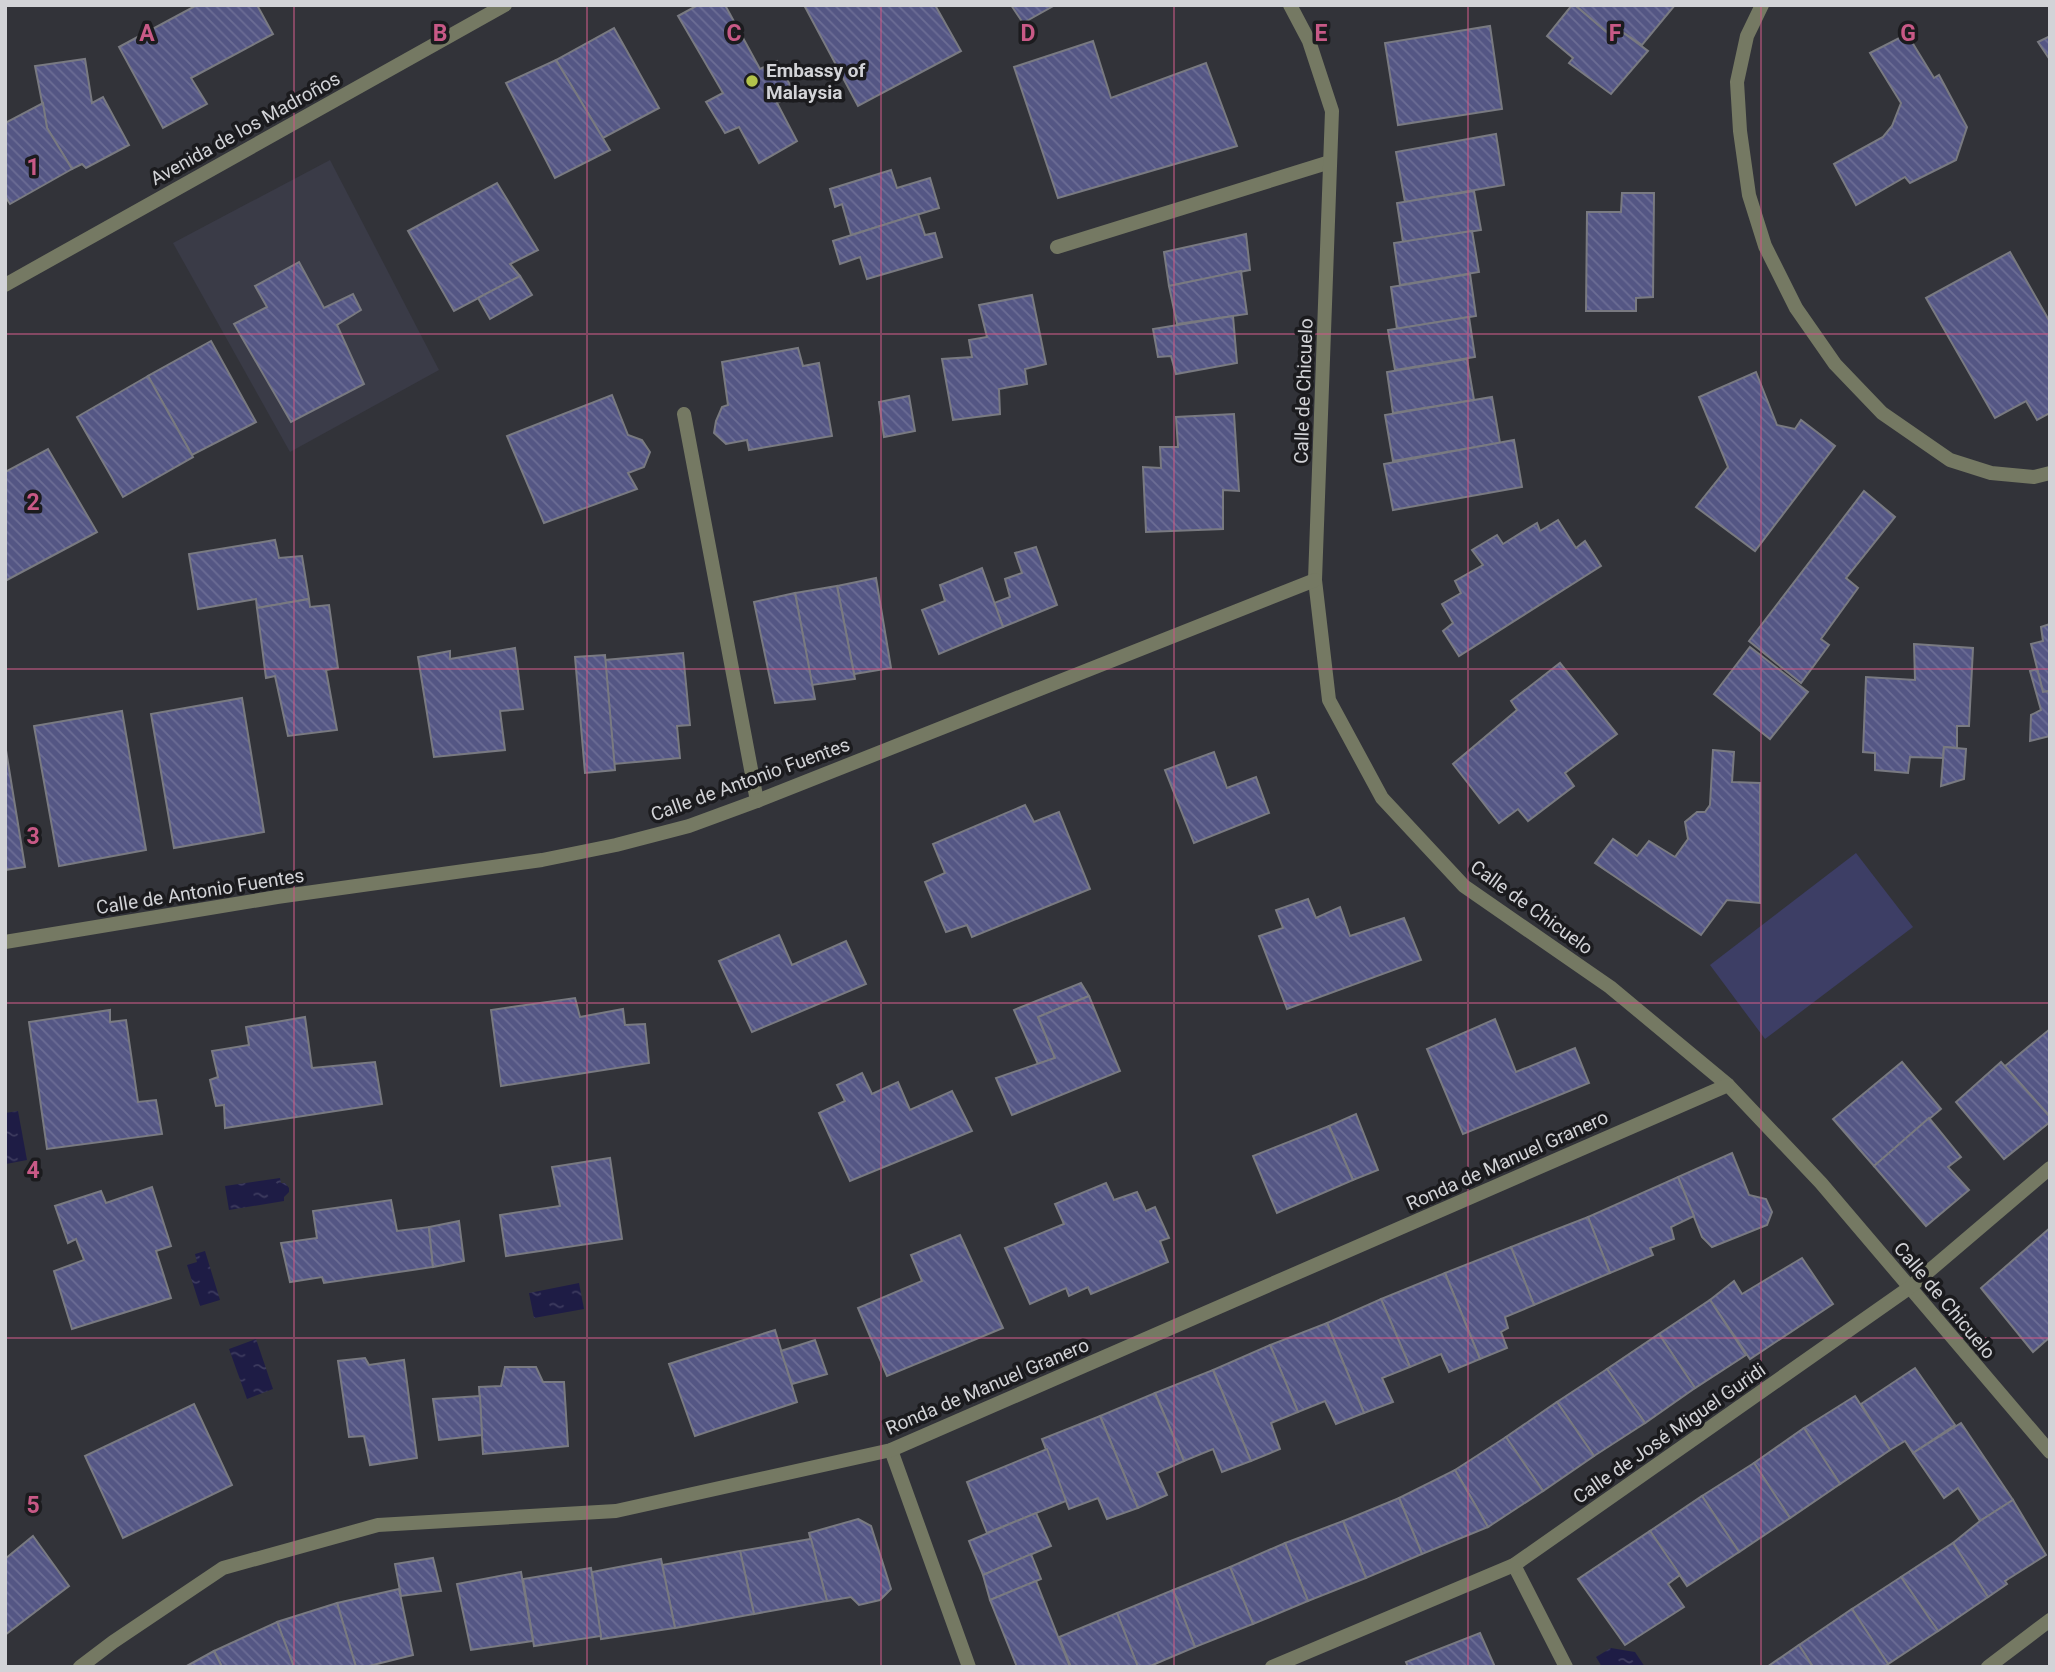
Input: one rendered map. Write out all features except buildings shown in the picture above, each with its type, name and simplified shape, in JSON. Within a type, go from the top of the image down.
[{"type":"street","name":"Avenida de los Madroños","points":[[5,285],[505,5]]},
{"type":"street","name":"Calle de Chicuelo","points":[[1290,5],[1309,41],[1332,111],[1315,580],[1329,700],[1382,798],[1464,886],[1610,987],[1728,1085],[1821,1183],[2050,1452]]},
{"type":"street","points":[[1762,5],[1747,36],[1737,82],[1740,131],[1749,195],[1765,246],[1796,308],[1835,364],[1882,413],[1950,460],[1991,473],[2034,477],[2050,472]]},
{"type":"street","points":[[1057,247],[1330,162]]},
{"type":"street","points":[[684,414],[757,801]]},
{"type":"street","name":"Calle de Antonio Fuentes","points":[[5,942],[277,897],[542,860],[689,826],[1315,580]]},
{"type":"street","name":"Ronda de Manuel Granero","points":[[80,1667],[223,1568],[378,1525],[616,1511],[891,1450],[1728,1085]]},
{"type":"street","name":"Calle de José Miguel Guridi","points":[[1272,1667],[1514,1565],[1909,1288],[2050,1168]]},
{"type":"street","points":[[891,1450],[969,1667]]},
{"type":"street","points":[[1514,1565],[1566,1667]]},
{"type":"street","points":[[1988,1667],[2050,1619]]},
{"type":"shaded area","points":[[330,160],[439,370],[290,452],[173,243]]},
{"type":"shaded area","points":[[1856,853],[1913,927],[1765,1039],[1710,965]]},
{"type":"water","points":[[18,1111],[27,1160],[6,1164],[5,1113]]},
{"type":"water","points":[[280,1178],[281,1183],[285,1183],[289,1188],[284,1201],[229,1210],[225,1186]]},
{"type":"water","points":[[205,1251],[220,1300],[200,1306],[187,1265],[197,1262],[195,1254]]},
{"type":"water","points":[[579,1283],[584,1309],[534,1318],[529,1293]]},
{"type":"water","points":[[256,1339],[273,1389],[247,1399],[229,1349]]},
{"type":"water","points":[[1611,1648],[1635,1652],[1645,1667],[1602,1667],[1596,1657]]},
{"type":"place","name":"Embassy of Malaysia","points":[[752,81]]}]
